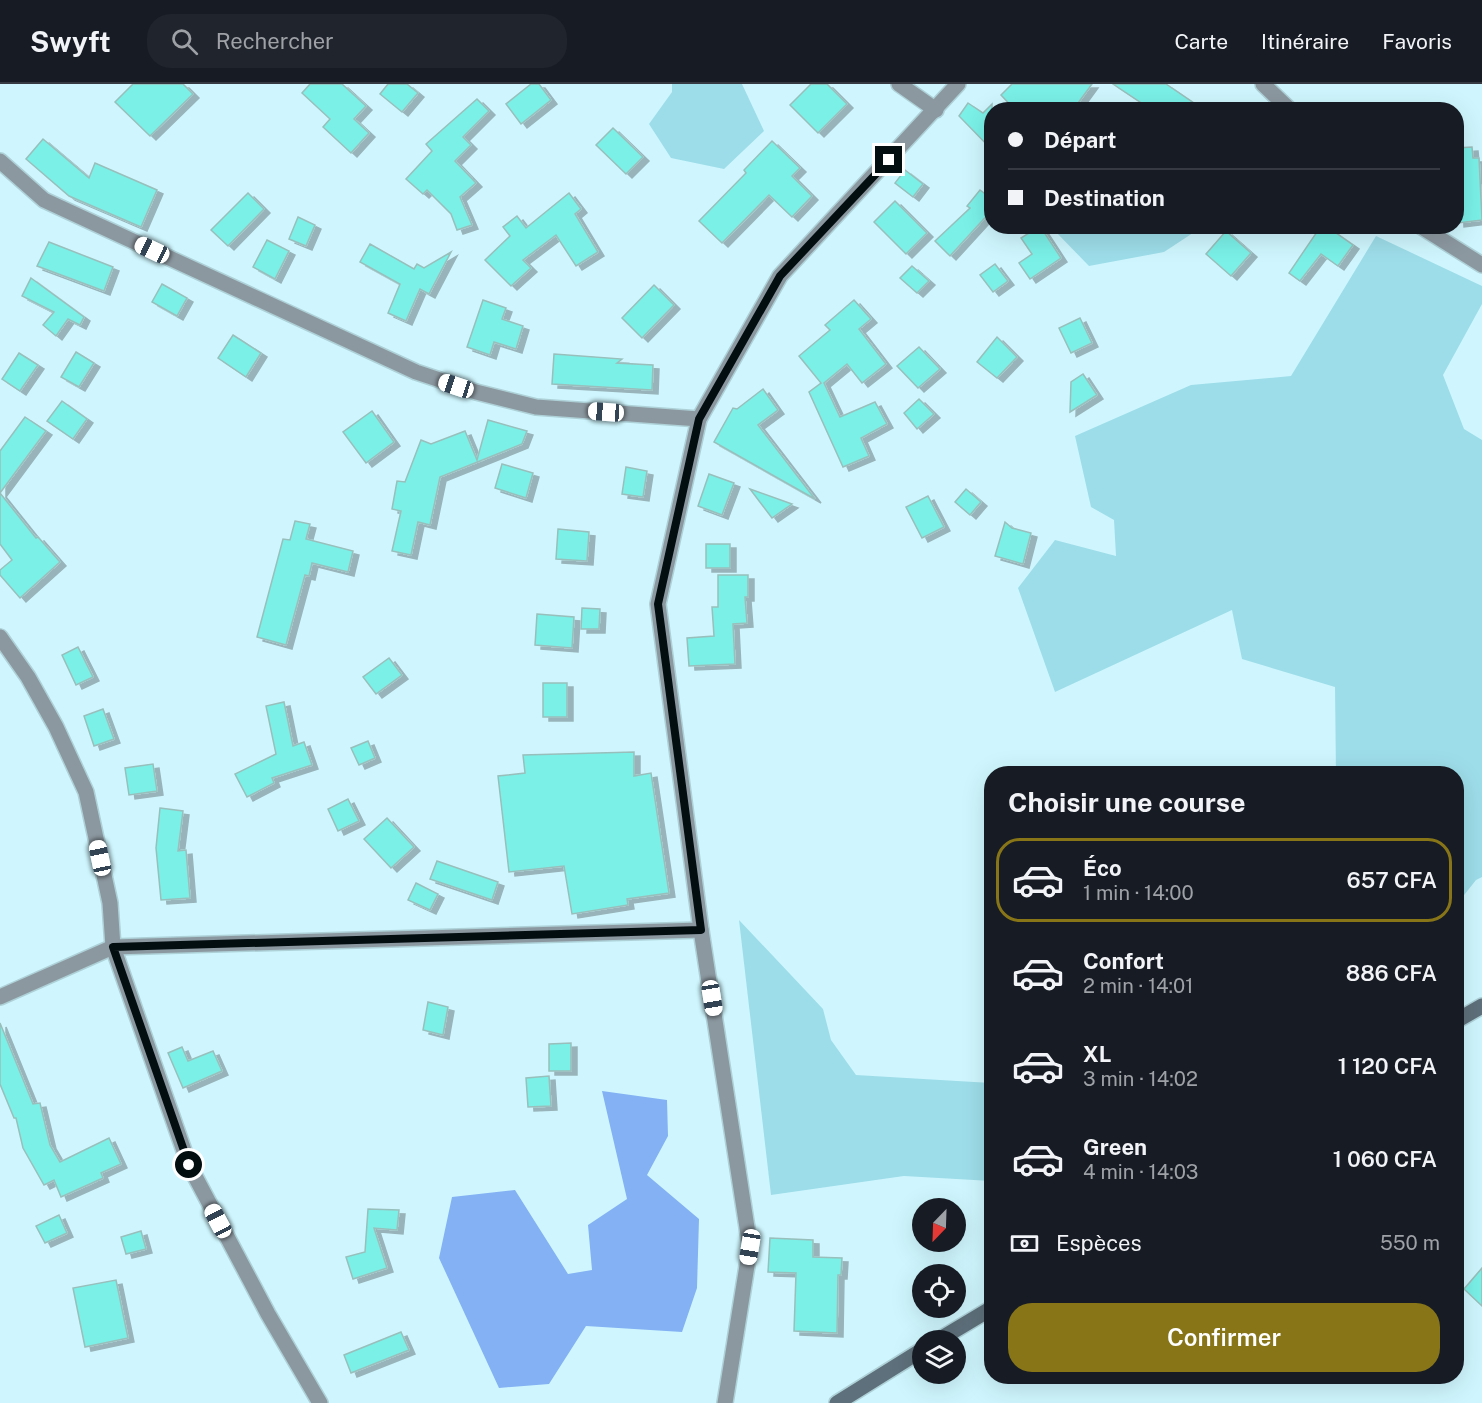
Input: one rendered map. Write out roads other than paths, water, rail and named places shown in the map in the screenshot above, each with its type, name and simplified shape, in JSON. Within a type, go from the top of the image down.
[{"type":"street","points":[[899,84],[936,110]]},
{"type":"street","points":[[724,1403],[750,1247],[701,930],[658,604],[699,419],[780,276],[958,84]]},
{"type":"street","points":[[1263,84],[1282,102]]},
{"type":"street","points":[[0,161],[44,200],[416,372],[476,392],[537,407],[699,419]]},
{"type":"street","points":[[1433,234],[1482,265]]},
{"type":"street","points":[[0,637],[34,687],[86,792],[110,903],[113,947],[189,1165],[268,1314],[320,1403]]},
{"type":"street","points":[[0,997],[113,947],[701,930]]},
{"type":"street","points":[[1464,1016],[1482,1006]]},
{"type":"street","points":[[955,1330],[984,1313]]},
{"type":"street","points":[[837,1403],[912,1356]]},
{"type":"water","points":[[602,1091],[667,1100],[668,1136],[647,1175],[699,1219],[697,1288],[682,1332],[586,1326],[549,1384],[499,1388],[439,1258],[452,1197],[515,1190],[568,1274],[592,1270],[588,1225],[627,1199]]}]
